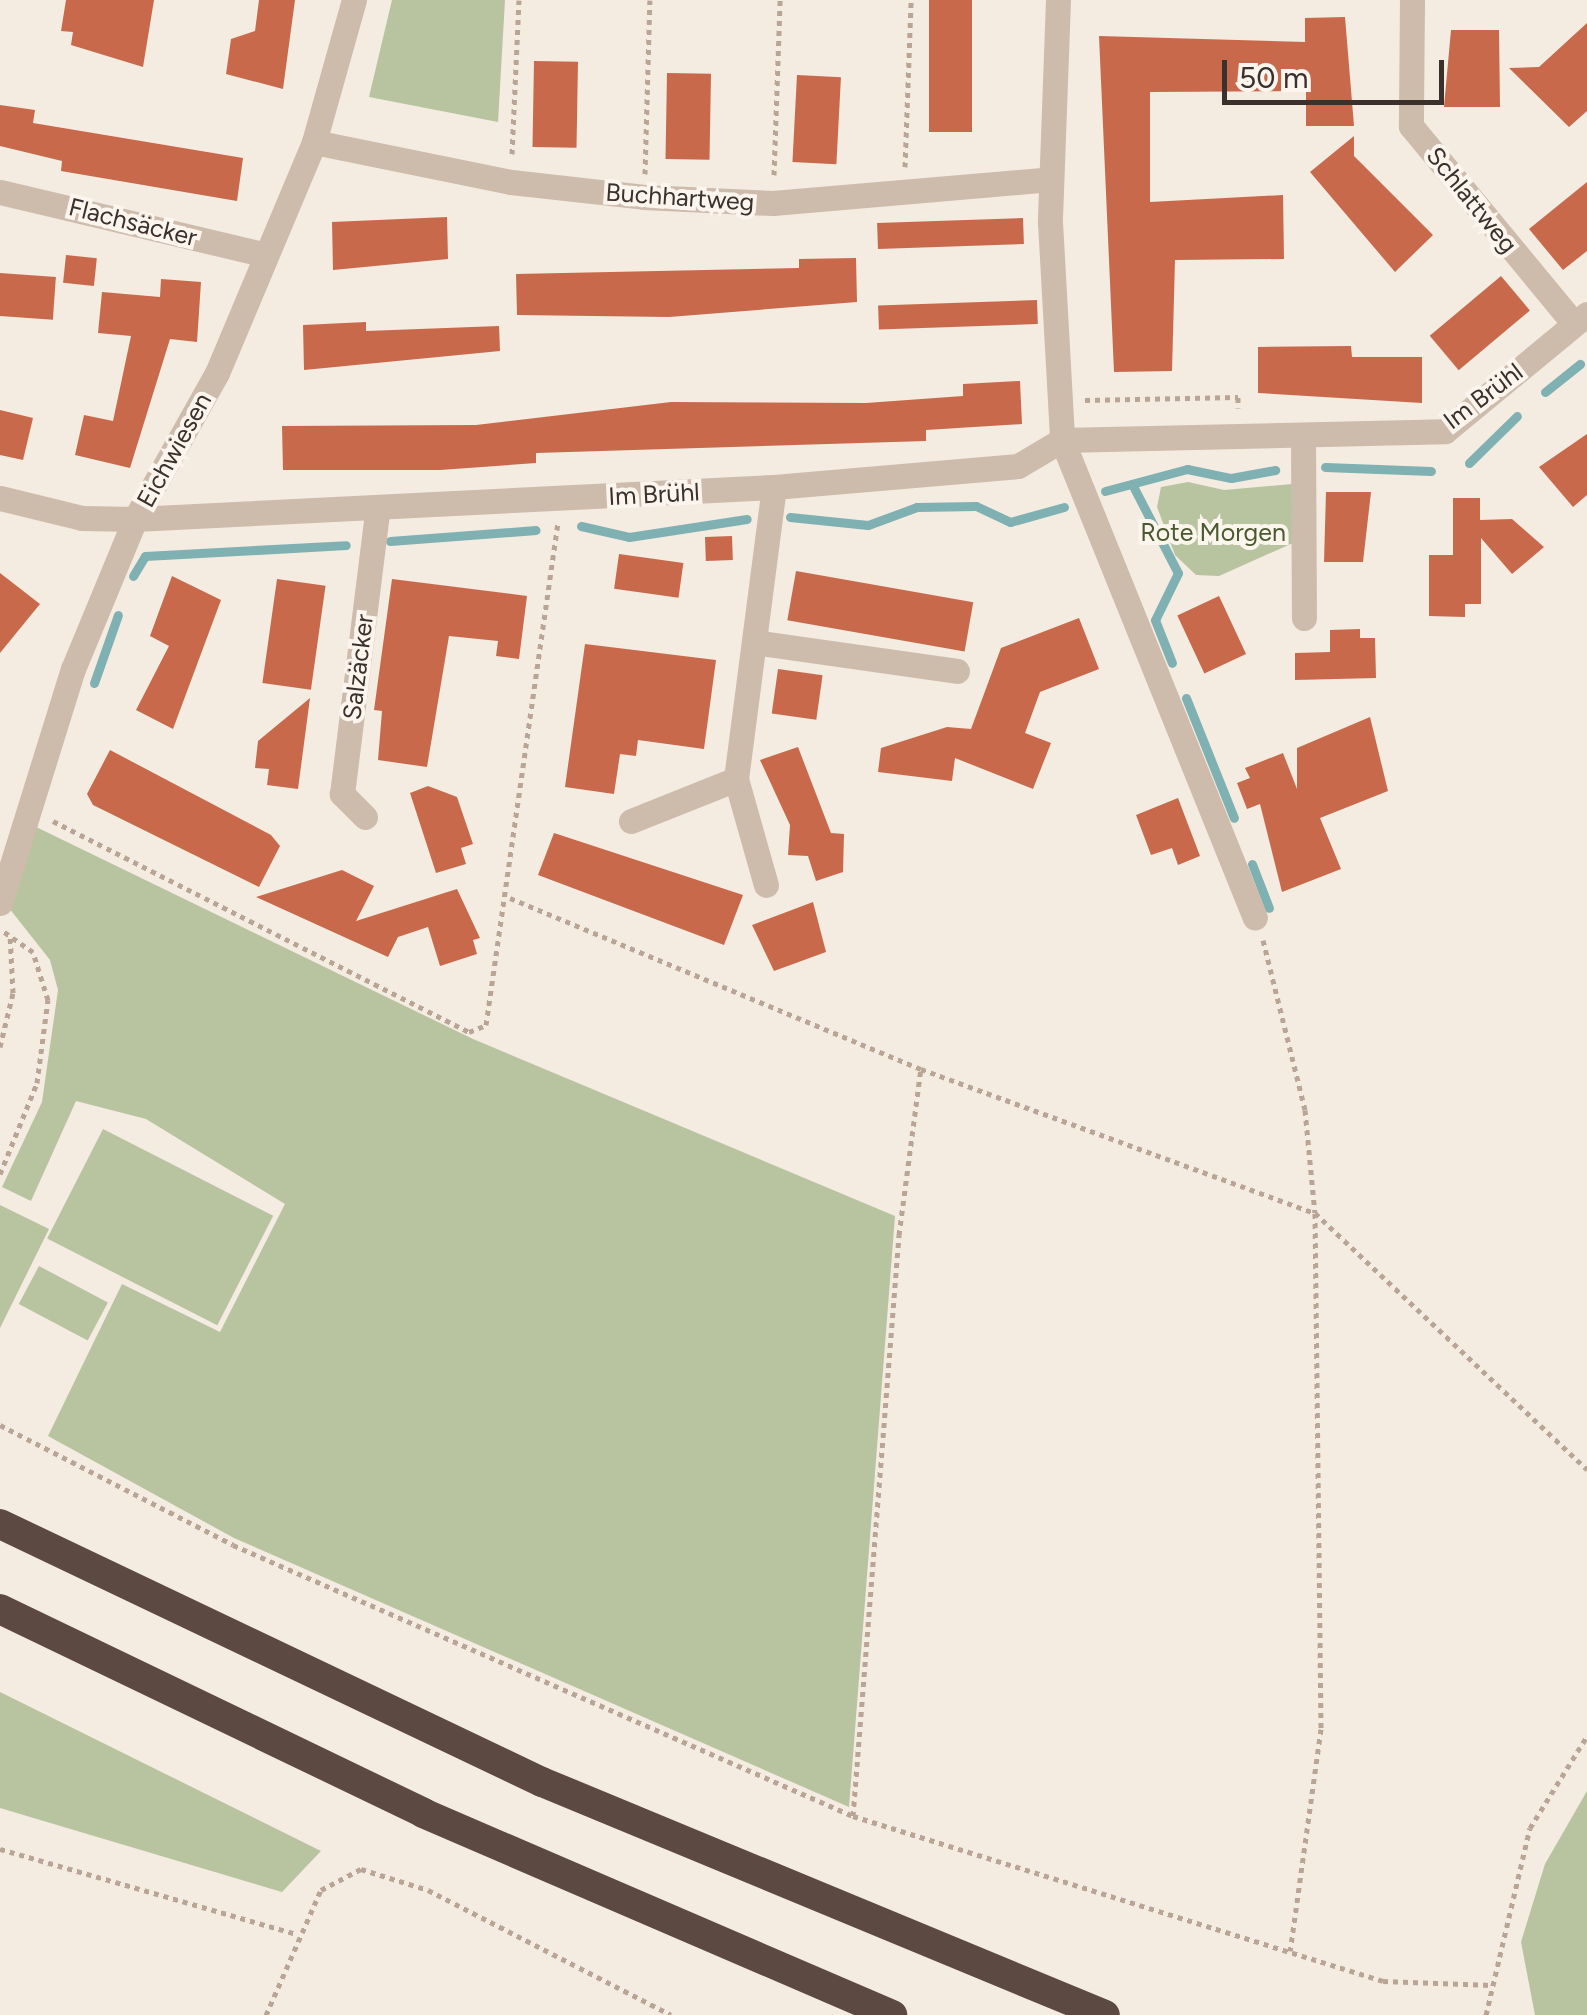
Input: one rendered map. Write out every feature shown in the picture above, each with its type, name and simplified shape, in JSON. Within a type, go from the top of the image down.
[{"type":"highway","points":[[0,1524],[542,1782],[1105,2015]]},
{"type":"highway","points":[[0,1609],[423,1812],[892,2015]]},
{"type":"street","name":"Eichwiesen","points":[[0,902],[26,807],[135,519],[216,374],[314,142],[354,0]]},
{"type":"street","points":[[1058,0],[1050,180],[1062,440],[1255,918]]},
{"type":"street","name":"Schlattweg","points":[[1412,0],[1412,126],[1581,319]]},
{"type":"street","name":"Buchhartweg","points":[[314,142],[510,182],[644,196],[773,203],[1050,180]]},
{"type":"street","name":"Flachsäcker","points":[[0,192],[266,254]]},
{"type":"street","name":"Im Brühl","points":[[0,498],[82,518],[378,508],[774,487],[1018,466],[1062,440],[1445,431],[1581,319]]},
{"type":"street","points":[[1302,435],[1304,618]]},
{"type":"street","points":[[766,885],[736,779],[774,487]]},
{"type":"street","name":"Salzäcker","points":[[364,817],[342,794],[378,508]]},
{"type":"street","points":[[754,642],[958,671]]},
{"type":"street","points":[[631,821],[736,779]]},
{"type":"path","points":[[510,182],[519,0]]},
{"type":"path","points":[[644,196],[650,0]]},
{"type":"path","points":[[773,203],[780,0]]},
{"type":"path","points":[[904,195],[911,0]]},
{"type":"path","points":[[1062,400],[1238,397],[1238,436]]},
{"type":"path","points":[[26,807],[469,1032],[486,1025],[493,1007],[510,898],[560,499]]},
{"type":"path","points":[[510,898],[922,1068],[1316,1213],[1587,1469]]},
{"type":"path","points":[[1255,918],[1290,1034],[1316,1213],[1322,1729],[1290,1952]]},
{"type":"path","points":[[0,929],[10,934],[46,972],[48,1000],[37,1083],[0,1174]]},
{"type":"path","points":[[0,1047],[13,992],[10,934]]},
{"type":"path","points":[[854,1816],[898,1235],[922,1068]]},
{"type":"path","points":[[0,1425],[233,1545],[854,1816],[1383,1981],[1492,1985]]},
{"type":"path","points":[[1486,2015],[1530,1828],[1587,1736]]},
{"type":"path","points":[[0,1849],[298,1934]]},
{"type":"path","points":[[266,2015],[298,1934],[321,1890],[361,1869],[428,1890],[671,2015]]},
{"type":"green space","points":[[392,0],[505,0],[498,122],[369,97]]},
{"type":"green space","name":"Rote Morgen","points":[[1188,482],[1224,490],[1292,484],[1293,543],[1219,576],[1196,575],[1175,555],[1157,507],[1161,487]]},
{"type":"green space","points":[[32,825],[473,1039],[895,1216],[849,1807],[234,1538],[48,1436],[122,1284],[220,1332],[285,1204],[146,1119],[76,1101],[31,1201],[2,1187],[42,1102],[58,990],[50,960],[9,908]]},
{"type":"green space","points":[[103,1129],[273,1216],[217,1325],[47,1239]]},
{"type":"green space","points":[[0,1205],[49,1229],[0,1328]]},
{"type":"green space","points":[[39,1266],[108,1303],[88,1341],[19,1304]]},
{"type":"green space","points":[[0,1692],[321,1851],[282,1892],[0,1808]]},
{"type":"green space","points":[[1587,1791],[1587,2015],[1535,2015],[1521,1942],[1545,1864]]},
{"type":"building","points":[[66,0],[154,0],[143,67],[71,45],[73,32],[61,31]]},
{"type":"building","points":[[259,0],[295,0],[283,89],[226,74],[231,39],[255,31]]},
{"type":"building","points":[[929,0],[972,0],[972,132],[929,132]]},
{"type":"building","points":[[1345,17],[1354,126],[1306,126],[1306,91],[1150,92],[1150,202],[1283,195],[1284,259],[1175,260],[1172,371],[1114,372],[1099,36],[1305,42],[1305,18]]},
{"type":"building","points":[[1587,23],[1587,111],[1569,127],[1509,68],[1539,67]]},
{"type":"building","points":[[1451,30],[1499,30],[1500,107],[1444,107]]},
{"type":"building","points":[[534,61],[578,62],[576,148],[532,147]]},
{"type":"building","points":[[667,73],[711,74],[709,160],[665,159]]},
{"type":"building","points":[[797,75],[841,77],[836,164],[792,162]]},
{"type":"building","points":[[0,105],[35,110],[33,123],[243,158],[237,201],[61,171],[62,161],[0,146]]},
{"type":"building","points":[[1354,136],[1354,156],[1433,235],[1395,272],[1310,172]]},
{"type":"building","points":[[1587,182],[1587,251],[1563,270],[1529,229]]},
{"type":"building","points":[[447,217],[448,259],[333,270],[332,222]]},
{"type":"building","points":[[1023,218],[1024,244],[878,249],[877,223]]},
{"type":"building","points":[[66,255],[97,258],[94,286],[63,283]]},
{"type":"building","points":[[856,258],[857,302],[669,317],[517,315],[516,274],[799,268],[799,259]]},
{"type":"building","points":[[0,273],[56,277],[53,320],[0,316]]},
{"type":"building","points":[[1501,276],[1530,310],[1459,370],[1430,336]]},
{"type":"building","points":[[161,279],[201,282],[197,342],[170,339],[130,468],[75,455],[84,415],[113,421],[131,336],[98,333],[102,292],[160,297]]},
{"type":"building","points":[[1037,300],[1038,324],[879,330],[878,306]]},
{"type":"building","points":[[366,322],[366,331],[499,326],[500,351],[304,370],[303,325]]},
{"type":"building","points":[[1351,346],[1352,357],[1422,357],[1422,403],[1258,393],[1258,347]]},
{"type":"building","points":[[1020,381],[1022,424],[926,430],[926,441],[536,453],[536,463],[440,470],[283,470],[282,426],[476,425],[671,402],[866,403],[963,396],[963,384]]},
{"type":"building","points":[[0,410],[33,418],[23,460],[0,455]]},
{"type":"building","points":[[1587,434],[1587,495],[1573,507],[1539,467]]},
{"type":"building","points":[[1326,492],[1371,492],[1363,562],[1324,562]]},
{"type":"building","points":[[1453,498],[1480,498],[1480,520],[1512,519],[1544,547],[1512,574],[1481,538],[1481,604],[1465,604],[1465,617],[1429,616],[1429,555],[1453,555]]},
{"type":"building","points":[[732,536],[733,560],[706,561],[705,537]]},
{"type":"building","points":[[619,554],[683,563],[678,598],[614,589]]},
{"type":"building","points":[[796,571],[973,602],[965,651],[787,620]]},
{"type":"building","points":[[0,573],[40,604],[0,653]]},
{"type":"building","points":[[172,576],[221,600],[173,729],[136,710],[169,646],[150,636]]},
{"type":"building","points":[[277,579],[326,586],[311,690],[262,683]]},
{"type":"building","points":[[392,579],[527,596],[519,659],[496,656],[498,641],[449,636],[427,767],[378,760],[382,711],[374,710]]},
{"type":"building","points":[[1219,596],[1246,654],[1204,673],[1177,615]]},
{"type":"building","points":[[1079,618],[1099,669],[1040,692],[1025,733],[1051,743],[1033,789],[955,758],[952,781],[878,772],[881,748],[947,727],[971,729],[1001,648]]},
{"type":"building","points":[[1360,629],[1360,638],[1375,638],[1376,678],[1295,680],[1295,653],[1330,652],[1330,630]]},
{"type":"building","points":[[585,644],[716,660],[704,749],[638,740],[636,756],[620,754],[614,794],[565,787]]},
{"type":"building","points":[[778,669],[823,675],[816,720],[772,714]]},
{"type":"building","points":[[310,698],[298,789],[267,785],[269,769],[255,768],[258,741]]},
{"type":"building","points":[[1370,717],[1388,791],[1320,818],[1341,869],[1282,892],[1260,804],[1247,809],[1237,783],[1250,778],[1245,768],[1283,753],[1297,789],[1297,748]]},
{"type":"building","points":[[798,747],[831,833],[844,834],[843,872],[816,881],[808,856],[788,855],[790,825],[760,760]]},
{"type":"building","points":[[110,750],[271,835],[280,846],[259,887],[93,805],[87,794]]},
{"type":"building","points":[[428,786],[457,797],[473,844],[461,848],[466,864],[436,873],[410,793]]},
{"type":"building","points":[[1178,798],[1200,856],[1178,865],[1172,848],[1151,855],[1136,815]]},
{"type":"building","points":[[554,833],[743,895],[724,945],[538,875]]},
{"type":"building","points":[[342,870],[374,886],[356,921],[457,889],[480,938],[473,940],[477,954],[440,966],[428,927],[398,937],[388,957],[256,897]]},
{"type":"building","points":[[813,902],[826,952],[774,971],[752,925]]},
{"type":"waterway","points":[[1545,392],[1580,364]]},
{"type":"waterway","points":[[1469,463],[1517,416]]},
{"type":"waterway","points":[[1325,467],[1431,471]]},
{"type":"waterway","points":[[1105,491],[1187,469],[1231,478],[1275,470]]},
{"type":"waterway","points":[[1132,484],[1178,573],[1155,620],[1172,663]]},
{"type":"waterway","points":[[790,517],[868,525],[917,507],[976,506],[1010,522],[1064,507]]},
{"type":"waterway","points":[[581,526],[629,537],[747,519]]},
{"type":"waterway","points":[[390,541],[536,530]]},
{"type":"waterway","points":[[133,576],[145,556],[346,545]]},
{"type":"waterway","points":[[94,683],[118,615]]},
{"type":"waterway","points":[[1186,698],[1234,818]]},
{"type":"waterway","points":[[1252,864],[1269,908]]}]
